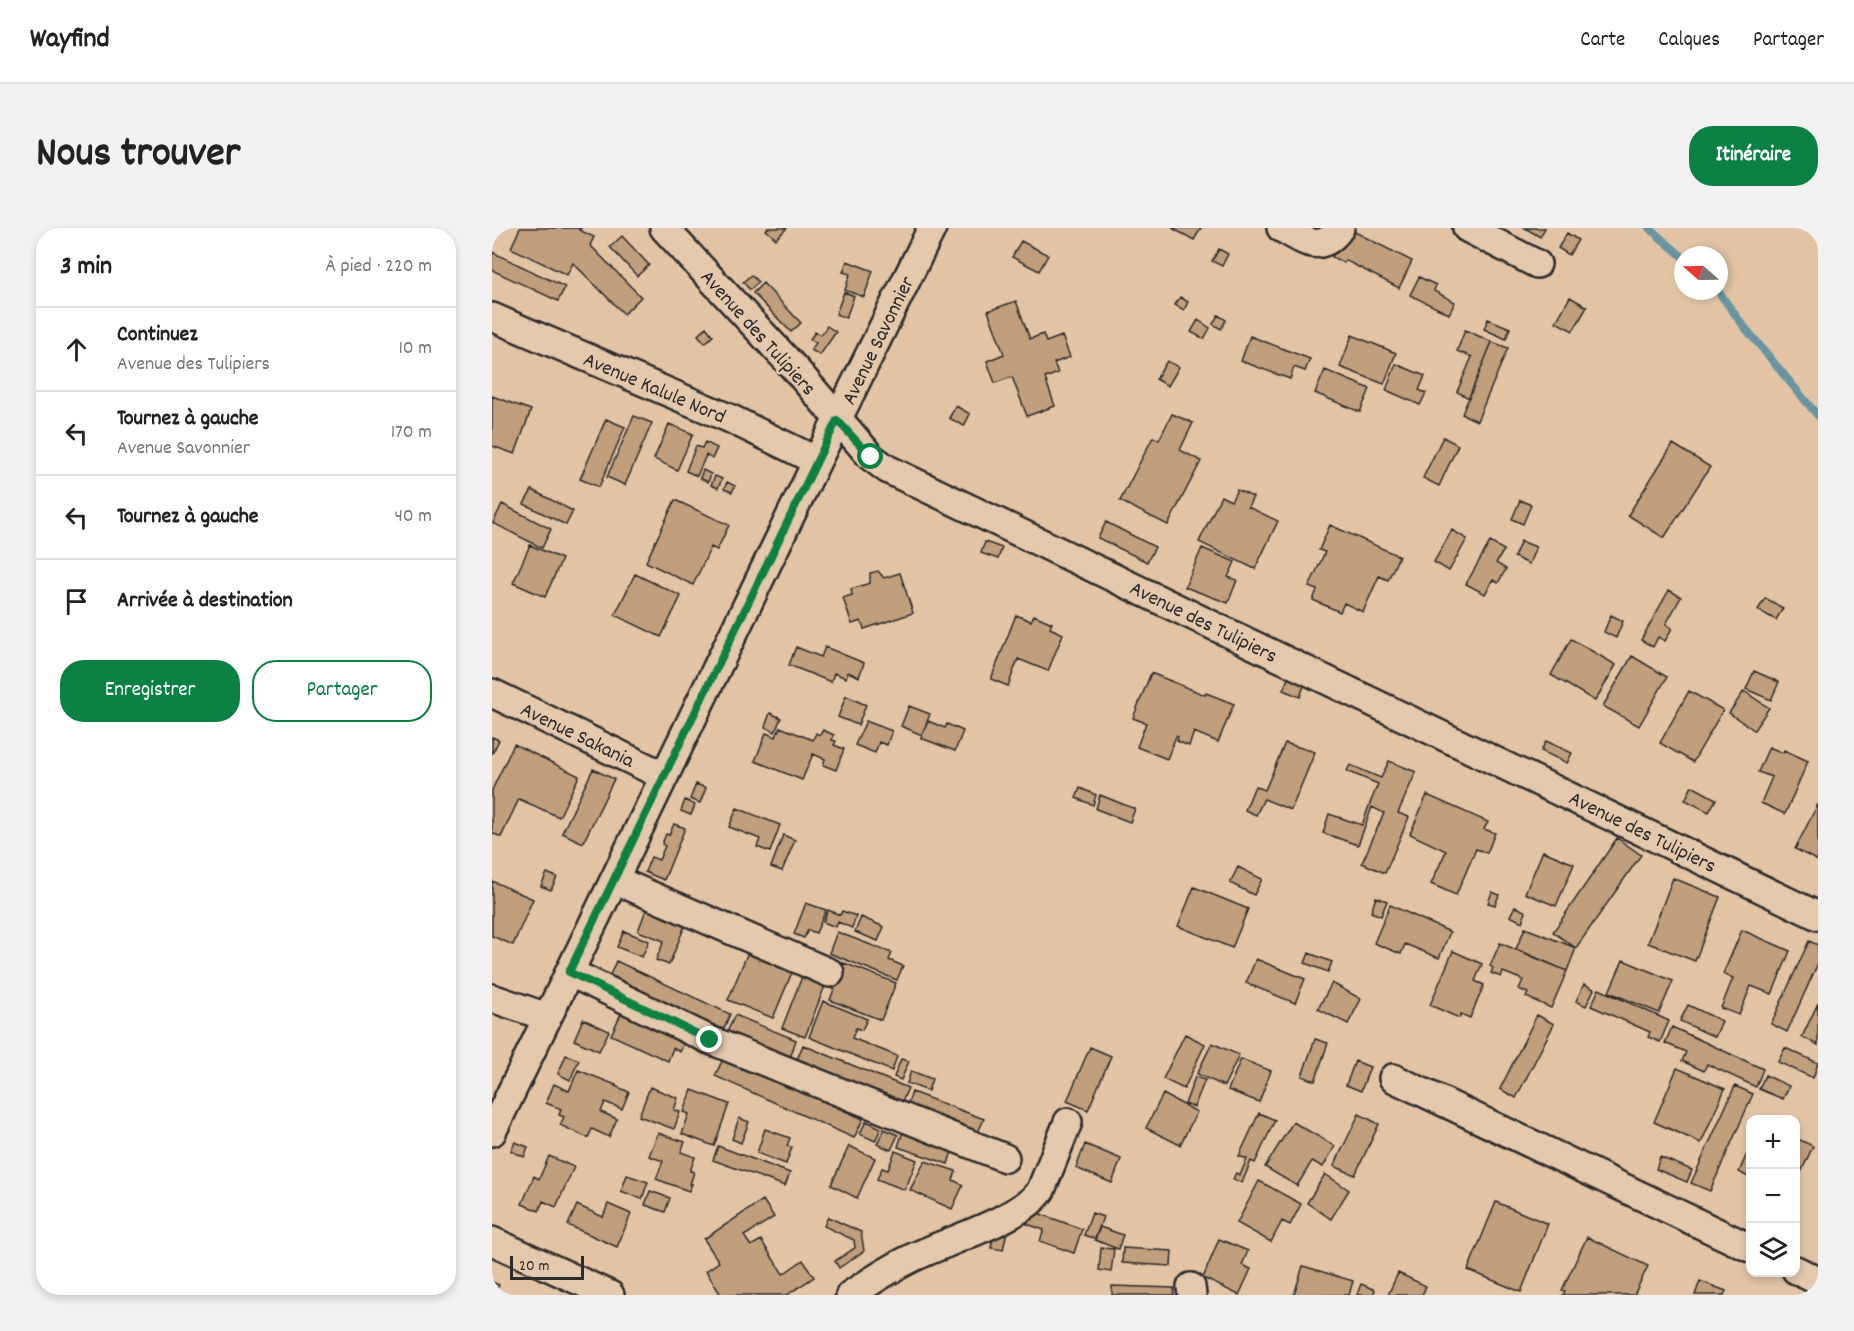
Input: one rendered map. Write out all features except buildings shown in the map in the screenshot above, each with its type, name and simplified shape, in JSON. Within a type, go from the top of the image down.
[{"type":"street","name":"Avenue des Tulipiers","points":[[664,228],[796,371],[871,457],[887,469],[1818,916]]},
{"type":"street","name":"Avenue Savonnier","points":[[492,1132],[932,228]]},
{"type":"street","points":[[1281,228],[1301,239],[1320,244],[1327,242],[1340,228]]},
{"type":"street","points":[[1467,228],[1538,264]]},
{"type":"street","name":"Avenue Kalule Nord","points":[[493,319],[731,419],[817,461]]},
{"type":"street","name":"Avenue Sakania","points":[[492,693],[664,776]]},
{"type":"street","points":[[615,880],[830,973]]},
{"type":"street","points":[[569,972],[710,1040],[1005,1158]]},
{"type":"street","points":[[492,998],[547,1017]]},
{"type":"street","points":[[1393,1078],[1746,1246]]},
{"type":"street","points":[[850,1295],[888,1270],[915,1256],[1010,1215],[1035,1200],[1068,1122]]},
{"type":"street","points":[[492,1241],[610,1295]]},
{"type":"street","points":[[1800,1272],[1818,1281]]},
{"type":"waterway","points":[[1649,228],[1674,249]]},
{"type":"waterway","points":[[1725,300],[1818,416]]},
{"type":"route","points":[[710,1040],[569,972],[837,420],[871,457]]}]
